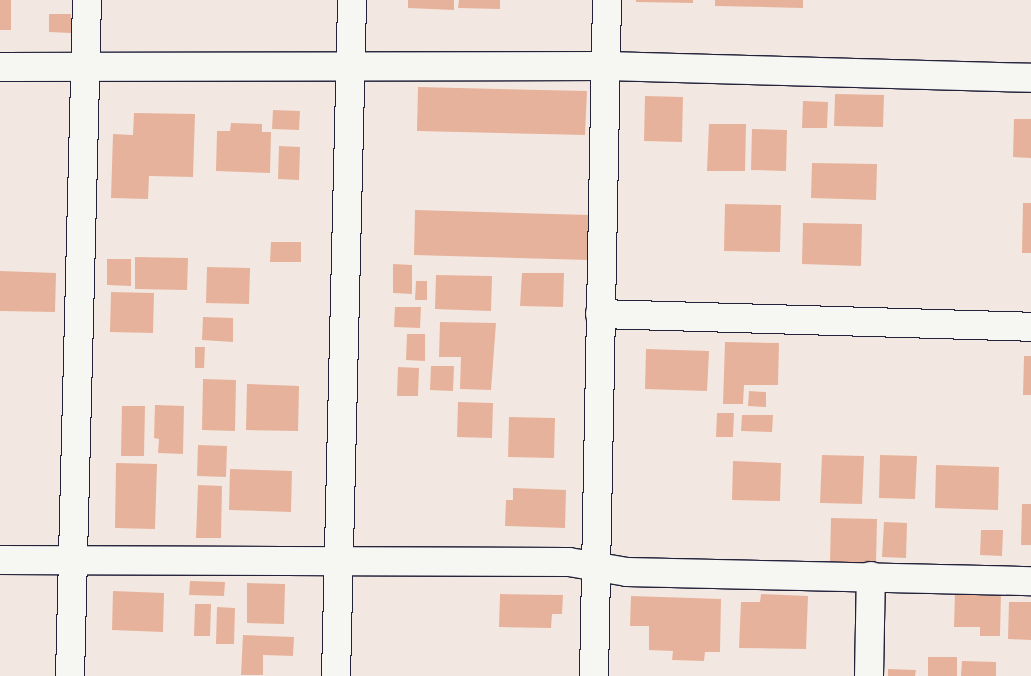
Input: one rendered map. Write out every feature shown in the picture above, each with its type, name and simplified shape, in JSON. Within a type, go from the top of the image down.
[{"type":"street","points":[[70,676],[87,0]]},
{"type":"street","points":[[336,676],[352,0]]},
{"type":"street","points":[[594,676],[607,0]]},
{"type":"street","points":[[0,67],[606,66],[1031,78]]},
{"type":"street","points":[[600,314],[1031,327]]},
{"type":"street","points":[[0,560],[339,563],[568,562],[627,572],[871,576],[1031,582]]},
{"type":"street","points":[[868,676],[871,576]]},
{"type":"building","points":[[0,0],[11,0],[11,30],[0,30]]},
{"type":"building","points":[[408,0],[454,0],[454,10],[408,8]]},
{"type":"building","points":[[459,0],[500,0],[500,9],[458,8]]},
{"type":"building","points":[[636,0],[693,0],[693,3],[636,2]]},
{"type":"building","points":[[715,0],[803,0],[803,8],[715,6]]},
{"type":"building","points":[[49,14],[71,14],[71,33],[49,32]]},
{"type":"building","points":[[418,87],[587,91],[585,135],[417,131]]},
{"type":"building","points":[[835,94],[884,95],[883,127],[834,126]]},
{"type":"building","points":[[645,96],[683,97],[682,142],[644,141]]},
{"type":"building","points":[[803,101],[828,102],[827,128],[802,128]]},
{"type":"building","points":[[273,110],[300,111],[299,130],[272,129]]},
{"type":"building","points":[[134,113],[195,114],[193,177],[149,176],[148,199],[111,198],[113,134],[133,135]]},
{"type":"building","points":[[1014,119],[1031,119],[1031,158],[1013,157]]},
{"type":"building","points":[[231,123],[262,124],[262,132],[271,132],[270,173],[216,171],[217,131],[230,131]]},
{"type":"building","points":[[709,124],[746,124],[745,171],[707,171]]},
{"type":"building","points":[[752,129],[787,130],[786,171],[751,170]]},
{"type":"building","points":[[279,146],[300,147],[299,180],[278,179]]},
{"type":"building","points":[[812,163],[877,164],[876,200],[811,198]]},
{"type":"building","points":[[1023,203],[1031,203],[1031,253],[1022,253]]},
{"type":"building","points":[[725,204],[781,205],[780,252],[724,251]]},
{"type":"building","points":[[415,210],[590,215],[589,260],[414,255]]},
{"type":"building","points":[[803,223],[862,224],[861,266],[802,264]]},
{"type":"building","points":[[271,242],[301,242],[301,262],[270,262]]},
{"type":"building","points":[[135,257],[188,258],[187,290],[135,289]]},
{"type":"building","points":[[107,259],[131,259],[131,286],[107,285]]},
{"type":"building","points":[[393,264],[412,265],[412,294],[393,293]]},
{"type":"building","points":[[207,267],[250,268],[249,304],[206,303]]},
{"type":"building","points":[[0,271],[56,273],[55,312],[0,311]]},
{"type":"building","points":[[522,273],[564,273],[563,307],[520,306]]},
{"type":"building","points":[[436,275],[492,276],[491,311],[435,309]]},
{"type":"building","points":[[416,281],[427,281],[427,300],[415,300]]},
{"type":"building","points":[[111,292],[154,293],[153,333],[110,332]]},
{"type":"building","points":[[395,307],[421,307],[420,328],[394,327]]},
{"type":"building","points":[[203,317],[233,318],[233,342],[202,340]]},
{"type":"building","points":[[440,322],[496,323],[491,390],[460,389],[461,357],[439,357]]},
{"type":"building","points":[[407,334],[425,334],[425,361],[406,360]]},
{"type":"building","points":[[725,342],[779,343],[778,385],[744,385],[743,404],[723,404]]},
{"type":"building","points":[[195,347],[205,347],[204,368],[195,368]]},
{"type":"building","points":[[646,349],[709,351],[707,391],[645,389]]},
{"type":"building","points":[[1024,356],[1031,356],[1031,395],[1023,395]]},
{"type":"building","points":[[431,366],[454,366],[453,391],[430,390]]},
{"type":"building","points":[[398,367],[419,368],[418,396],[397,396]]},
{"type":"building","points":[[203,379],[236,380],[235,431],[202,430]]},
{"type":"building","points":[[247,384],[299,386],[298,431],[246,430]]},
{"type":"building","points":[[749,391],[766,392],[766,407],[748,406]]},
{"type":"building","points":[[458,402],[493,403],[492,438],[457,437]]},
{"type":"building","points":[[155,405],[184,406],[183,454],[158,453],[159,439],[154,438]]},
{"type":"building","points":[[122,406],[145,406],[144,456],[121,456]]},
{"type":"building","points":[[717,413],[734,413],[733,437],[716,437]]},
{"type":"building","points":[[742,415],[773,415],[772,432],[741,431]]},
{"type":"building","points":[[509,417],[555,418],[554,458],[508,457]]},
{"type":"building","points":[[198,445],[227,446],[226,477],[197,476]]},
{"type":"building","points":[[822,455],[864,456],[862,504],[820,503]]},
{"type":"building","points":[[880,455],[917,456],[915,499],[879,498]]},
{"type":"building","points":[[733,461],[781,463],[780,501],[732,500]]},
{"type":"building","points":[[116,463],[157,464],[155,529],[115,528]]},
{"type":"building","points":[[936,465],[999,467],[998,510],[935,508]]},
{"type":"building","points":[[230,469],[292,471],[291,512],[229,510]]},
{"type":"building","points":[[198,485],[222,486],[221,538],[196,538]]},
{"type":"building","points":[[513,488],[566,490],[565,528],[505,526],[506,500],[513,500]]},
{"type":"building","points":[[1022,504],[1031,504],[1031,545],[1021,545]]},
{"type":"building","points":[[831,518],[877,519],[876,563],[830,562]]},
{"type":"building","points":[[884,522],[907,523],[906,558],[882,557]]},
{"type":"building","points":[[981,530],[1003,530],[1002,556],[980,555]]},
{"type":"building","points":[[190,581],[225,582],[224,596],[189,595]]},
{"type":"building","points":[[247,583],[285,584],[284,624],[247,623]]},
{"type":"building","points":[[113,591],[164,593],[163,632],[112,630]]},
{"type":"building","points":[[955,592],[1001,593],[1000,636],[980,636],[980,627],[954,627]]},
{"type":"building","points":[[500,594],[563,595],[562,614],[552,614],[551,628],[499,627]]},
{"type":"building","points":[[761,594],[808,596],[806,649],[739,648],[741,602],[760,602]]},
{"type":"building","points":[[631,596],[721,599],[720,652],[705,652],[704,661],[672,660],[673,651],[649,650],[649,626],[630,626]]},
{"type":"building","points":[[1009,602],[1031,602],[1031,640],[1008,639]]},
{"type":"building","points":[[195,604],[211,604],[210,636],[194,636]]},
{"type":"building","points":[[217,607],[235,608],[234,644],[216,644]]},
{"type":"building","points":[[243,635],[294,637],[293,656],[263,655],[263,675],[241,675]]},
{"type":"building","points":[[928,657],[957,657],[957,676],[928,676]]},
{"type":"building","points":[[962,661],[996,662],[996,676],[961,676]]},
{"type":"building","points":[[888,669],[916,670],[915,676],[888,676]]}]
